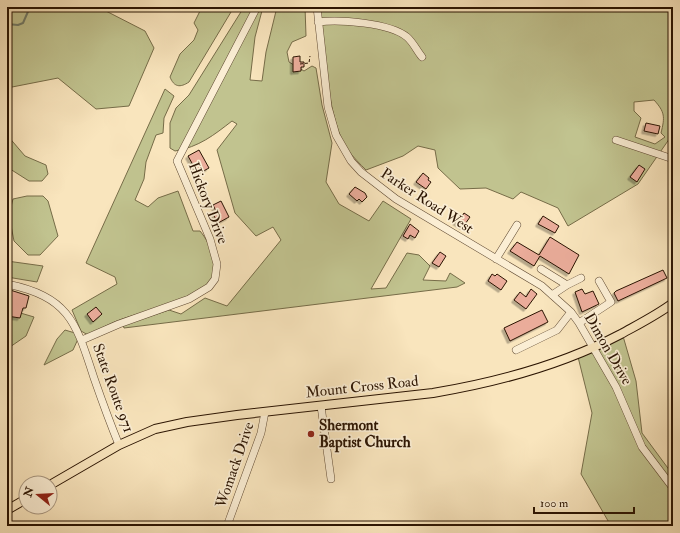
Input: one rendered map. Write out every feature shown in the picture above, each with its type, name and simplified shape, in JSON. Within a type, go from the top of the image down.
[{"type":"main road","name":"Mount Cross Road","points":[[58,480],[119,445],[155,429],[187,422],[464,388],[536,370],[593,348],[657,315],[673,303]]},
{"type":"main road","points":[[7,510],[18,504]]},
{"type":"street","name":"Hickory Drive","points":[[82,340],[119,324],[189,299],[209,287],[215,279],[217,264],[210,239],[177,160],[257,7]]},
{"type":"street","name":"Parker Road West","points":[[317,7],[330,114],[336,135],[351,161],[361,172],[396,199],[486,253]]},
{"type":"street","points":[[318,22],[340,20],[363,23],[395,31],[407,37],[422,58]]},
{"type":"street","points":[[616,140],[673,159]]},
{"type":"street","points":[[496,259],[517,225]]},
{"type":"street","name":"Dimon Drive","points":[[486,253],[542,286],[571,312],[579,323],[616,387],[642,447],[673,488]]},
{"type":"street","points":[[541,269],[567,285]]},
{"type":"street","points":[[552,295],[581,278]]},
{"type":"street","points":[[579,323],[611,302],[599,281]]},
{"type":"street","name":"State Route 971","points":[[7,284],[35,291],[55,303],[73,322],[82,340],[104,410],[119,445]]},
{"type":"street","points":[[516,350],[557,330],[571,312]]},
{"type":"street","points":[[321,406],[331,479]]},
{"type":"street","name":"Womack Drive","points":[[227,526],[261,433],[265,412]]},
{"type":"path","points":[[300,64],[309,63],[310,56]]},
{"type":"green space","points":[[7,7],[104,7],[104,10],[145,31],[154,48],[129,106],[96,109],[58,78],[7,88]]},
{"type":"green space","points":[[202,7],[234,7],[189,82],[178,86],[173,83],[170,77],[180,54],[194,40],[198,30],[194,23]]},
{"type":"green space","points":[[244,7],[263,7],[255,37],[250,80],[262,81],[266,52],[276,11],[294,10],[294,7],[305,7],[306,36],[292,42],[287,52],[289,62],[304,71],[312,66],[316,68],[322,105],[332,143],[326,182],[339,204],[369,221],[383,201],[411,219],[371,289],[386,288],[407,253],[419,255],[430,266],[423,280],[446,281],[450,273],[465,283],[457,287],[124,328],[123,325],[169,310],[181,314],[205,298],[227,306],[281,240],[273,227],[256,236],[235,213],[217,150],[237,124],[232,121],[212,136],[192,147],[175,151],[170,148],[170,123],[176,108],[189,95]]},
{"type":"green space","points":[[319,7],[673,7],[672,135],[638,184],[568,226],[558,208],[521,192],[513,199],[486,188],[460,189],[438,168],[435,150],[418,146],[403,156],[366,170],[348,150],[335,121],[325,61]],"holes":[[[654,100],[662,111],[663,123],[661,133],[665,137],[655,144],[635,137],[641,118],[634,111],[634,102]]]},
{"type":"green space","points":[[165,89],[174,96],[164,118],[163,133],[156,135],[146,162],[144,179],[135,200],[148,207],[158,198],[178,191],[193,231],[200,231],[212,252],[214,260],[214,276],[205,289],[189,298],[131,316],[88,335],[81,331],[72,310],[117,284],[115,277],[86,263]]},
{"type":"green space","points":[[7,135],[25,156],[46,165],[48,174],[42,181],[29,181],[7,167]]},
{"type":"green space","points":[[27,196],[43,196],[48,201],[58,236],[40,255],[28,255],[14,241],[9,215],[13,199]]},
{"type":"green space","points":[[7,261],[43,266],[37,282],[7,277]]},
{"type":"green space","points":[[7,309],[34,317],[26,336],[7,349]]},
{"type":"green space","points":[[65,330],[75,333],[78,339],[73,350],[44,365],[57,339]]},
{"type":"green space","points":[[623,336],[636,381],[642,433],[673,475],[673,526],[611,526],[581,474],[592,413],[578,357]]},
{"type":"building","points":[[300,56],[300,62],[304,62],[304,67],[301,67],[301,71],[293,72],[293,57]]},
{"type":"building","points":[[646,123],[660,126],[658,134],[644,131]]},
{"type":"building","points":[[199,150],[209,168],[198,174],[188,156]]},
{"type":"building","points":[[639,165],[645,169],[637,182],[630,177]]},
{"type":"building","points":[[423,173],[431,182],[426,189],[416,182]]},
{"type":"building","points":[[355,187],[365,193],[367,197],[362,202],[359,199],[357,201],[349,194]]},
{"type":"building","points":[[221,201],[229,217],[218,223],[213,214],[217,213],[213,205]]},
{"type":"building","points":[[464,213],[470,217],[463,227],[455,222],[460,215],[462,216]]},
{"type":"building","points":[[543,216],[559,226],[555,233],[538,224]]},
{"type":"building","points":[[410,224],[419,231],[415,238],[410,235],[408,239],[403,236]]},
{"type":"building","points":[[550,237],[579,255],[569,274],[540,256],[534,266],[510,251],[517,242],[539,255]]},
{"type":"building","points":[[440,252],[446,256],[439,267],[432,263]]},
{"type":"building","points":[[663,270],[667,278],[618,301],[614,293],[616,291]]},
{"type":"building","points":[[492,274],[495,276],[497,274],[507,281],[501,290],[488,281]]},
{"type":"building","points":[[7,289],[29,296],[26,308],[23,308],[20,318],[7,316]]},
{"type":"building","points":[[531,289],[537,294],[526,309],[514,300],[520,292],[526,297]]},
{"type":"building","points":[[582,289],[585,294],[593,291],[599,304],[582,312],[575,292]]},
{"type":"building","points":[[96,307],[102,314],[93,322],[87,314]]},
{"type":"building","points":[[542,310],[548,322],[510,341],[504,328]]},
{"type":"waterway","points":[[7,24],[18,25],[23,23],[30,7]]},
{"type":"place","name":"Shermont Baptist Church","points":[[311,434]]}]
